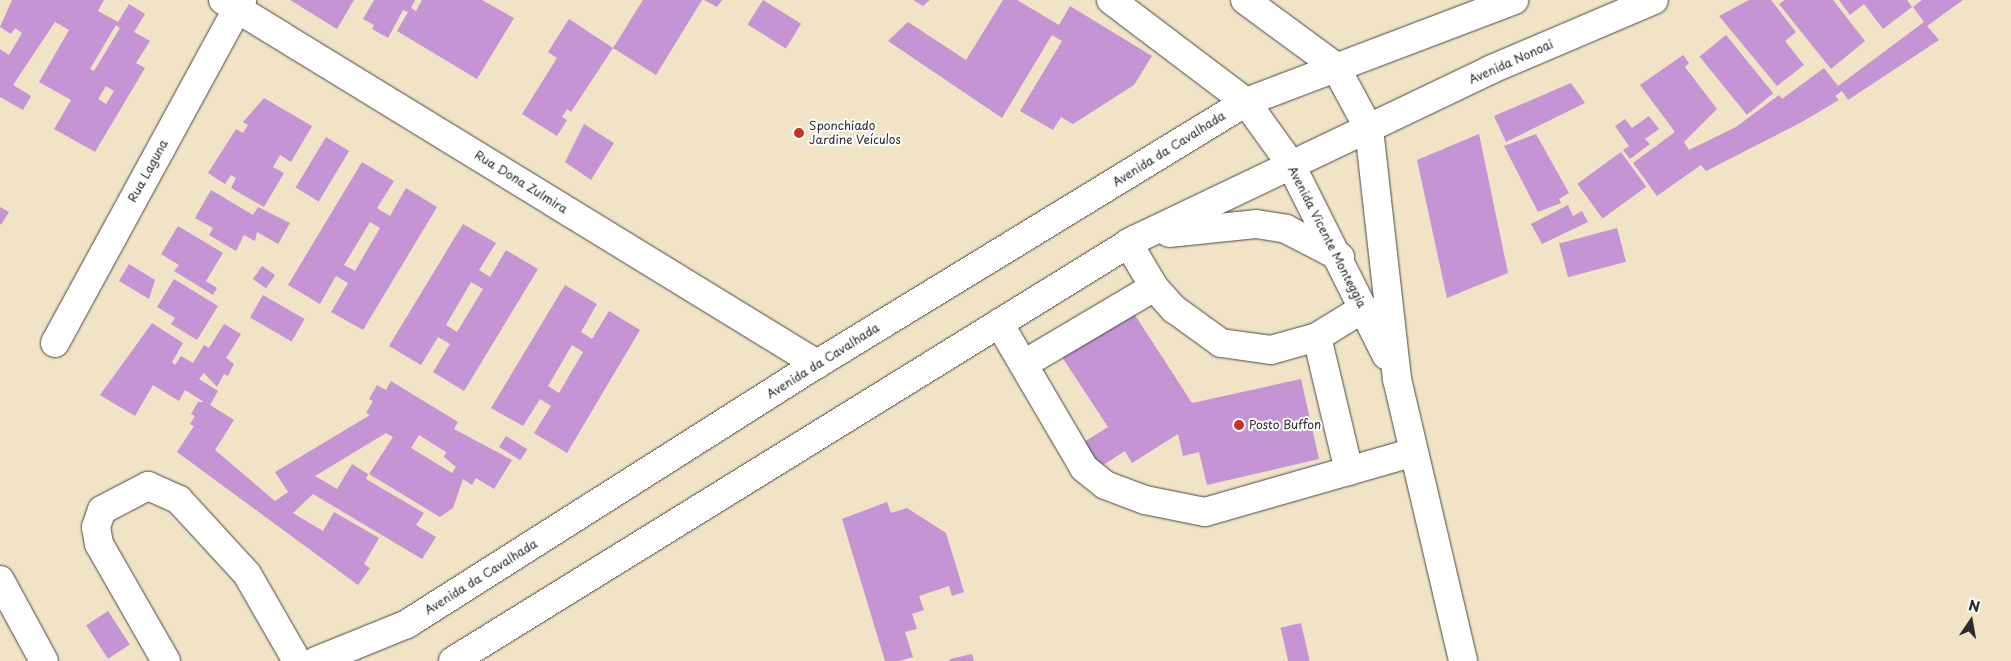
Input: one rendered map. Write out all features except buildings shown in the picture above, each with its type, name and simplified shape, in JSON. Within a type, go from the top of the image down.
[{"type":"main road","name":"Avenida Vicente Monteggia","points":[[1111,0],[1246,102],[1290,163],[1341,258],[1397,379]]},
{"type":"main road","points":[[453,661],[1131,241],[1290,163],[1369,129],[1335,66],[1245,0]]},
{"type":"main road","points":[[1335,66],[1514,0]]},
{"type":"main road","name":"Avenida Nonoai","points":[[1369,129],[1490,70],[1654,0]]},
{"type":"main road","name":"Rua Laguna","points":[[54,343],[234,3]]},
{"type":"main road","name":"Rua Dona Zulmira","points":[[234,3],[818,364]]},
{"type":"main road","name":"Avenida da Cavalhada","points":[[316,661],[407,624],[818,364],[1246,102],[1335,66]]},
{"type":"main road","name":"Avenida Vicente Monteggia","points":[[1369,129],[1397,379],[1463,661]]},
{"type":"main road","points":[[1131,241],[1212,225],[1256,224],[1308,238],[1341,258]]},
{"type":"main road","points":[[1131,241],[1154,287],[1174,309],[1221,343],[1271,350],[1316,337],[1364,308]]},
{"type":"main road","points":[[1024,364],[1154,287]]},
{"type":"main road","points":[[999,323],[1084,468],[1105,485],[1145,500],[1205,512],[1414,452]]},
{"type":"main road","points":[[1316,337],[1349,471]]},
{"type":"main road","points":[[166,661],[108,562],[96,527],[102,510],[148,486],[179,500],[247,574],[297,661]]},
{"type":"main road","points":[[0,580],[44,661]]},
{"type":"place","name":"Sponchiado Jardine Veículos","points":[[799,133]]},
{"type":"place","name":"Posto Buffon","points":[[1239,425]]}]
